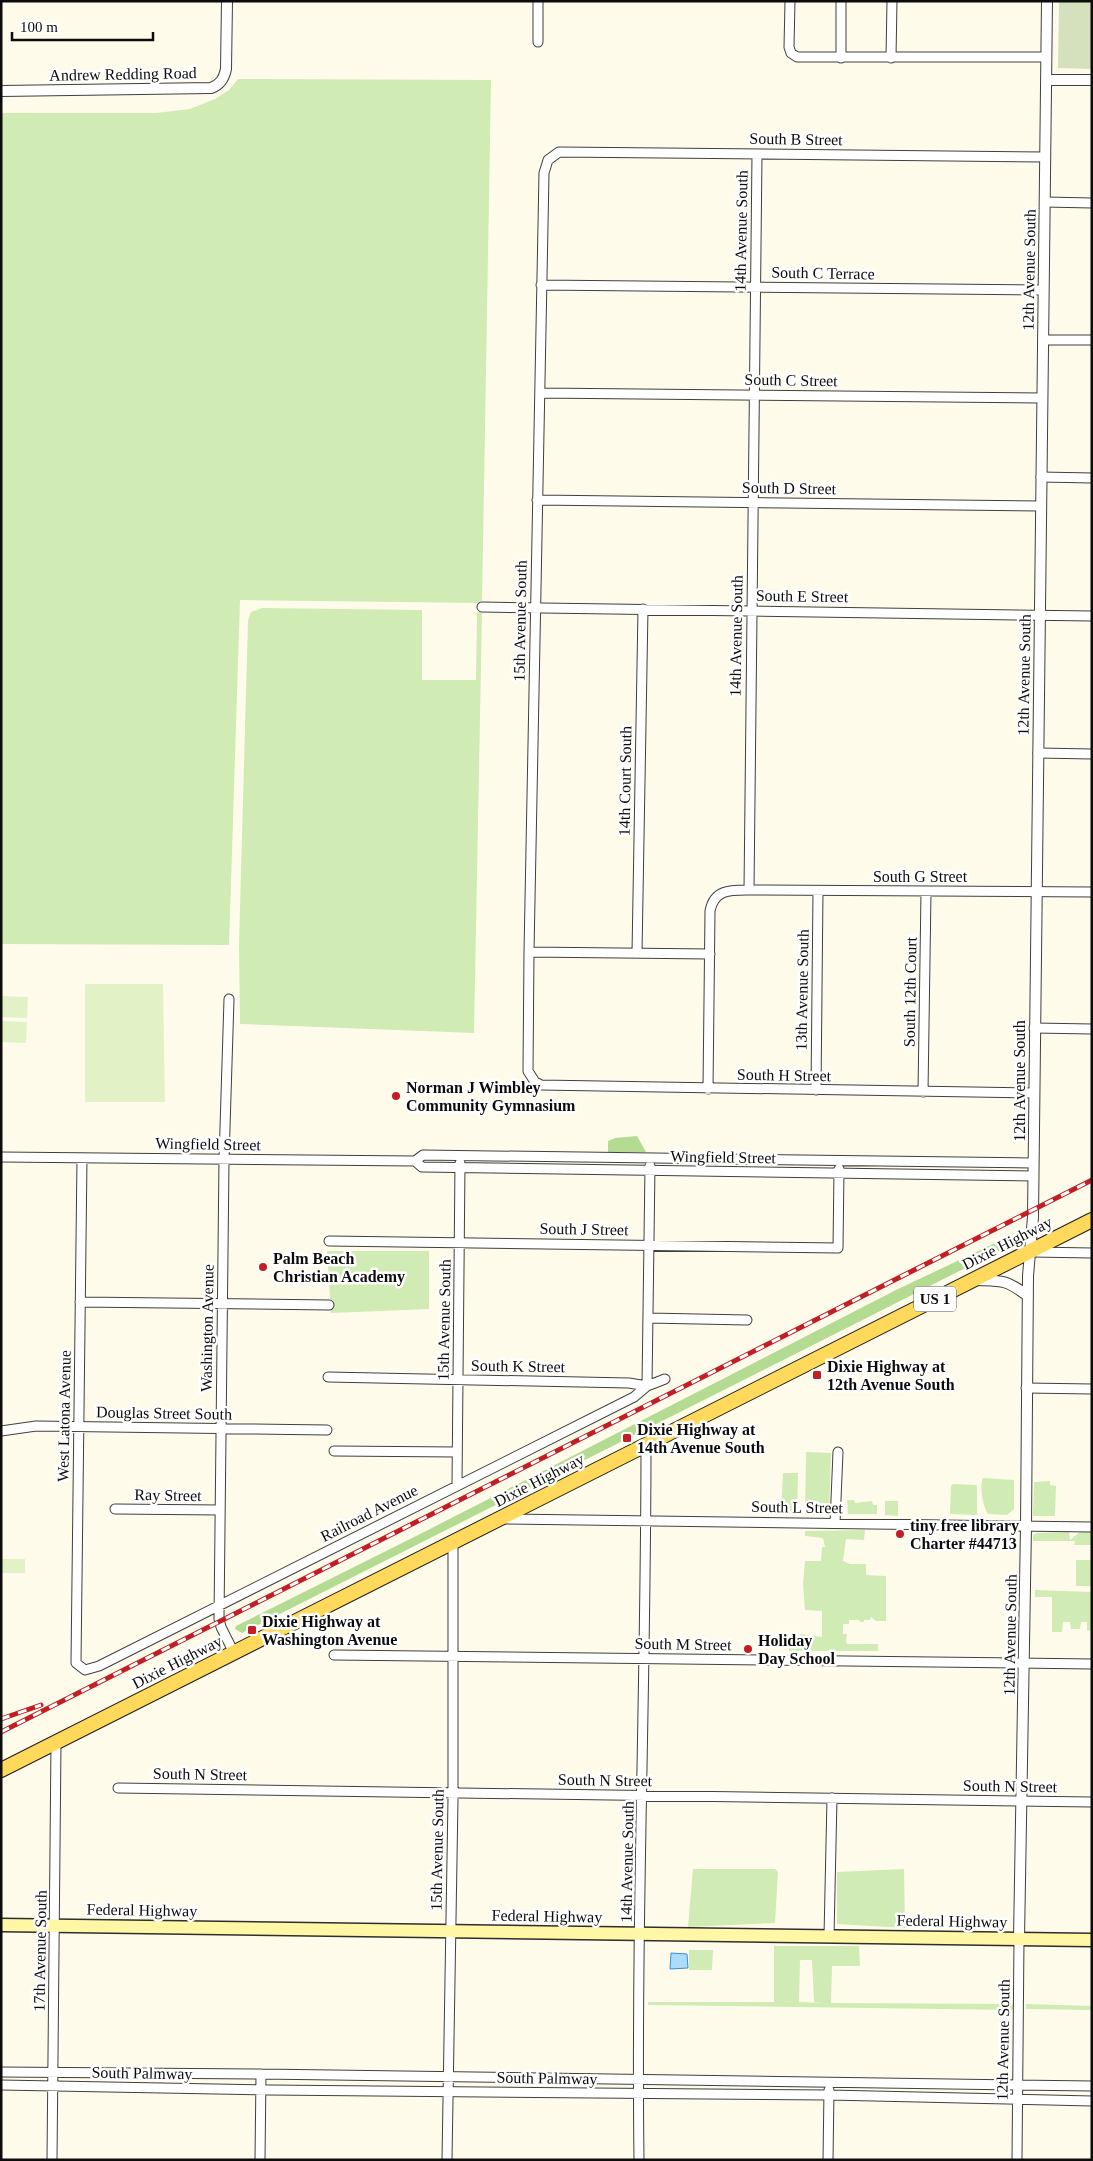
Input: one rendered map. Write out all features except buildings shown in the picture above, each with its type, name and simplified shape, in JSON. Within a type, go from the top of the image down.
[{"type":"main road","name":"Dixie Highway","points":[[1,1770],[1092,1220]]},
{"type":"main road","name":"Federal Highway","points":[[1,1925],[1092,1940]]},
{"type":"street","name":"Andrew Redding Road","points":[[1,91],[211,88],[217,86],[225,76],[226,70],[227,1]]},
{"type":"street","points":[[538,1],[538,42]]},
{"type":"street","points":[[790,1],[789,47],[791,53],[797,57],[1046,57]]},
{"type":"street","points":[[841,1],[841,58]]},
{"type":"street","points":[[891,58],[892,1]]},
{"type":"street","name":"12th Avenue South","points":[[1017,2160],[1026,1526],[1026,1388],[1028,1296],[1033,1217],[1047,1]]},
{"type":"street","points":[[1046,80],[1092,80]]},
{"type":"street","name":"South B Street","points":[[548,160],[559,152],[1045,157]]},
{"type":"street","name":"14th Avenue South","points":[[749,890],[757,154]]},
{"type":"street","name":"15th Avenue South","points":[[535,1082],[528,1071],[529,952],[541,285],[544,173],[548,160]]},
{"type":"street","points":[[1045,202],[1092,203]]},
{"type":"street","name":"South C Terrace","points":[[541,285],[1044,290]]},
{"type":"street","points":[[1043,340],[1092,340]]},
{"type":"street","name":"South C Street","points":[[540,392],[1042,398]]},
{"type":"street","points":[[1041,478],[1092,478]]},
{"type":"street","name":"South D Street","points":[[538,500],[1041,506]]},
{"type":"street","name":"South E Street","points":[[482,607],[1092,616]]},
{"type":"street","name":"14th Court South","points":[[637,953],[643,609]]},
{"type":"street","points":[[1038,753],[1092,754]]},
{"type":"street","points":[[708,1089],[710,911],[715,898],[726,890],[749,890]]},
{"type":"street","name":"South G Street","points":[[749,890],[1092,892]]},
{"type":"street","name":"13th Avenue South","points":[[816,1090],[818,890]]},
{"type":"street","name":"South 12th Court","points":[[924,1092],[926,892]]},
{"type":"street","points":[[529,952],[710,954]]},
{"type":"street","name":"Washington Avenue","points":[[229,1000],[224,1160],[219,1605],[221,1628],[234,1653]]},
{"type":"street","points":[[1034,1028],[1092,1029]]},
{"type":"street","name":"South H Street","points":[[535,1082],[548,1087],[1033,1093]]},
{"type":"street","name":"Wingfield Street","points":[[1,1157],[415,1161],[423,1155],[1033,1163]]},
{"type":"street","name":"15th Avenue South","points":[[457,1485],[460,1156]]},
{"type":"street","name":"West Latona Avenue","points":[[82,1158],[76,1663],[85,1670]]},
{"type":"street","points":[[647,1386],[650,1158]]},
{"type":"street","points":[[791,1160],[791,1173]]},
{"type":"street","name":"Wingfield Street","points":[[415,1161],[422,1167],[460,1168],[1033,1176]]},
{"type":"street","points":[[839,1161],[839,1174]]},
{"type":"street","name":"South J Street","points":[[329,1241],[838,1248],[839,1174]]},
{"type":"street","points":[[1030,1252],[1088,1253]]},
{"type":"street","points":[[974,1280],[1000,1281],[1011,1284],[1028,1296]]},
{"type":"street","points":[[80,1302],[329,1305]]},
{"type":"street","points":[[648,1318],[747,1320]]},
{"type":"street","name":"South K Street","points":[[328,1377],[628,1383],[647,1386]]},
{"type":"street","name":"Railroad Avenue","points":[[85,1670],[99,1666],[634,1397],[647,1386],[665,1379]]},
{"type":"street","points":[[1026,1388],[1092,1389]]},
{"type":"street","name":"Douglas Street South","points":[[1,1430],[36,1426],[327,1430]]},
{"type":"street","name":"14th Avenue South","points":[[639,2160],[638,2080],[646,1445]]},
{"type":"street","points":[[334,1451],[457,1452]]},
{"type":"street","points":[[835,1523],[838,1452]]},
{"type":"street","name":"Ray Street","points":[[115,1509],[220,1510]]},
{"type":"street","name":"South L Street","points":[[502,1519],[546,1518],[1092,1527]]},
{"type":"street","name":"15th Avenue South","points":[[447,2160],[454,1793],[453,1542]]},
{"type":"street","name":"South M Street","points":[[334,1655],[1092,1664]]},
{"type":"street","name":"17th Avenue South","points":[[52,2160],[56,1743]]},
{"type":"street","name":"South N Street","points":[[118,1788],[1092,1802]]},
{"type":"street","points":[[829,1936],[832,1798]]},
{"type":"street","name":"South Palmway","points":[[1,2072],[449,2076],[1092,2086]]},
{"type":"street","points":[[260,2160],[261,2074]]},
{"type":"street","points":[[828,2160],[829,2082]]},
{"type":"street","name":"South Palmway","points":[[1,2085],[261,2090],[829,2095],[1092,2101]]},
{"type":"green space","points":[[1059,1],[1092,1],[1092,69],[1058,68]]},
{"type":"green space","points":[[238,79],[491,80],[482,603],[240,600],[229,945],[1,944],[1,113],[156,113],[190,109],[215,99],[229,90]]},
{"type":"green space","points":[[262,608],[422,610],[422,680],[476,680],[477,612],[482,612],[474,1033],[240,1024],[239,945],[248,620],[251,612]]},
{"type":"green space","points":[[85,984],[163,984],[165,1102],[85,1102]]},
{"type":"green space","points":[[1,996],[28,997],[27,1018],[1,1017]]},
{"type":"green space","points":[[1,1021],[27,1022],[26,1043],[1,1042]]},
{"type":"green space","points":[[637,1136],[646,1152],[608,1152],[608,1141],[615,1138]]},
{"type":"green space","points":[[1010,1236],[1013,1244],[242,1633],[235,1629],[236,1626],[426,1531],[896,1290]]},
{"type":"green space","points":[[327,1251],[429,1251],[429,1309],[331,1313]]},
{"type":"green space","points":[[806,1452],[831,1453],[829,1514],[805,1515]]},
{"type":"green space","points":[[783,1473],[798,1473],[797,1514],[781,1513]]},
{"type":"green space","points":[[983,1478],[1014,1480],[1014,1509],[1007,1515],[988,1514],[982,1496],[981,1486]]},
{"type":"green space","points":[[1050,1481],[1050,1485],[1056,1486],[1055,1516],[1033,1516],[1034,1482]]},
{"type":"green space","points":[[953,1484],[977,1485],[977,1515],[950,1514],[951,1486]]},
{"type":"green space","points":[[847,1500],[854,1500],[855,1503],[872,1501],[873,1505],[877,1505],[877,1514],[848,1514]]},
{"type":"green space","points":[[885,1501],[898,1501],[898,1516],[885,1515]]},
{"type":"green space","points":[[865,1530],[864,1540],[846,1539],[843,1561],[850,1564],[866,1564],[866,1575],[886,1576],[886,1621],[876,1621],[871,1617],[870,1620],[864,1620],[864,1622],[849,1620],[849,1624],[843,1624],[843,1634],[847,1634],[847,1644],[878,1644],[878,1651],[789,1651],[789,1642],[801,1634],[822,1637],[822,1611],[805,1610],[803,1584],[805,1561],[821,1561],[822,1547],[825,1547],[823,1538],[805,1536],[805,1531]]},
{"type":"green space","points":[[1081,1531],[1092,1531],[1092,1545],[1074,1545],[1075,1541],[1033,1541],[1033,1535],[1037,1533],[1069,1532],[1070,1540]]},
{"type":"green space","points":[[1,1559],[25,1559],[25,1573],[1,1573]]},
{"type":"green space","points":[[1076,1560],[1092,1560],[1092,1586],[1076,1586]]},
{"type":"green space","points":[[1035,1590],[1092,1592],[1092,1630],[1087,1631],[1087,1622],[1081,1622],[1080,1629],[1071,1629],[1070,1622],[1063,1622],[1062,1632],[1052,1632],[1052,1597],[1035,1597]]},
{"type":"green space","points":[[693,1869],[775,1869],[778,1872],[775,1923],[688,1927]]},
{"type":"green space","points":[[904,1869],[905,1928],[837,1924],[837,1872]]},
{"type":"green space","points":[[774,1946],[859,1946],[860,1966],[832,1966],[831,2003],[1013,2004],[1013,2010],[648,2005],[648,2002],[774,2002]],"holes":[[[800,1960],[812,1960],[814,2002],[825,2003],[799,2002]]]},
{"type":"green space","points":[[689,1950],[713,1950],[712,1970],[689,1970]]},
{"type":"green space","points":[[1026,2004],[1092,2006],[1092,2010],[1026,2009]]},
{"type":"water","points":[[671,1953],[687,1954],[688,1968],[670,1969]]},
{"type":"railway","points":[[1,1732],[1092,1180]]},
{"type":"railway","points":[[1,1719],[41,1705]]},
{"type":"place","name":"Norman J Wimbley Community Gymnasium","points":[[396,1096]]},
{"type":"place","name":"Palm Beach Christian Academy","points":[[263,1267]]},
{"type":"place","name":"Dixie Highway at 12th Avenue South","points":[[817,1375]]},
{"type":"place","name":"Dixie Highway at 14th Avenue South","points":[[627,1438]]},
{"type":"place","name":"tiny free library Charter #44713","points":[[900,1534]]},
{"type":"place","name":"Dixie Highway at Washington Avenue","points":[[252,1630]]},
{"type":"place","name":"Holiday Day School","points":[[748,1649]]}]
